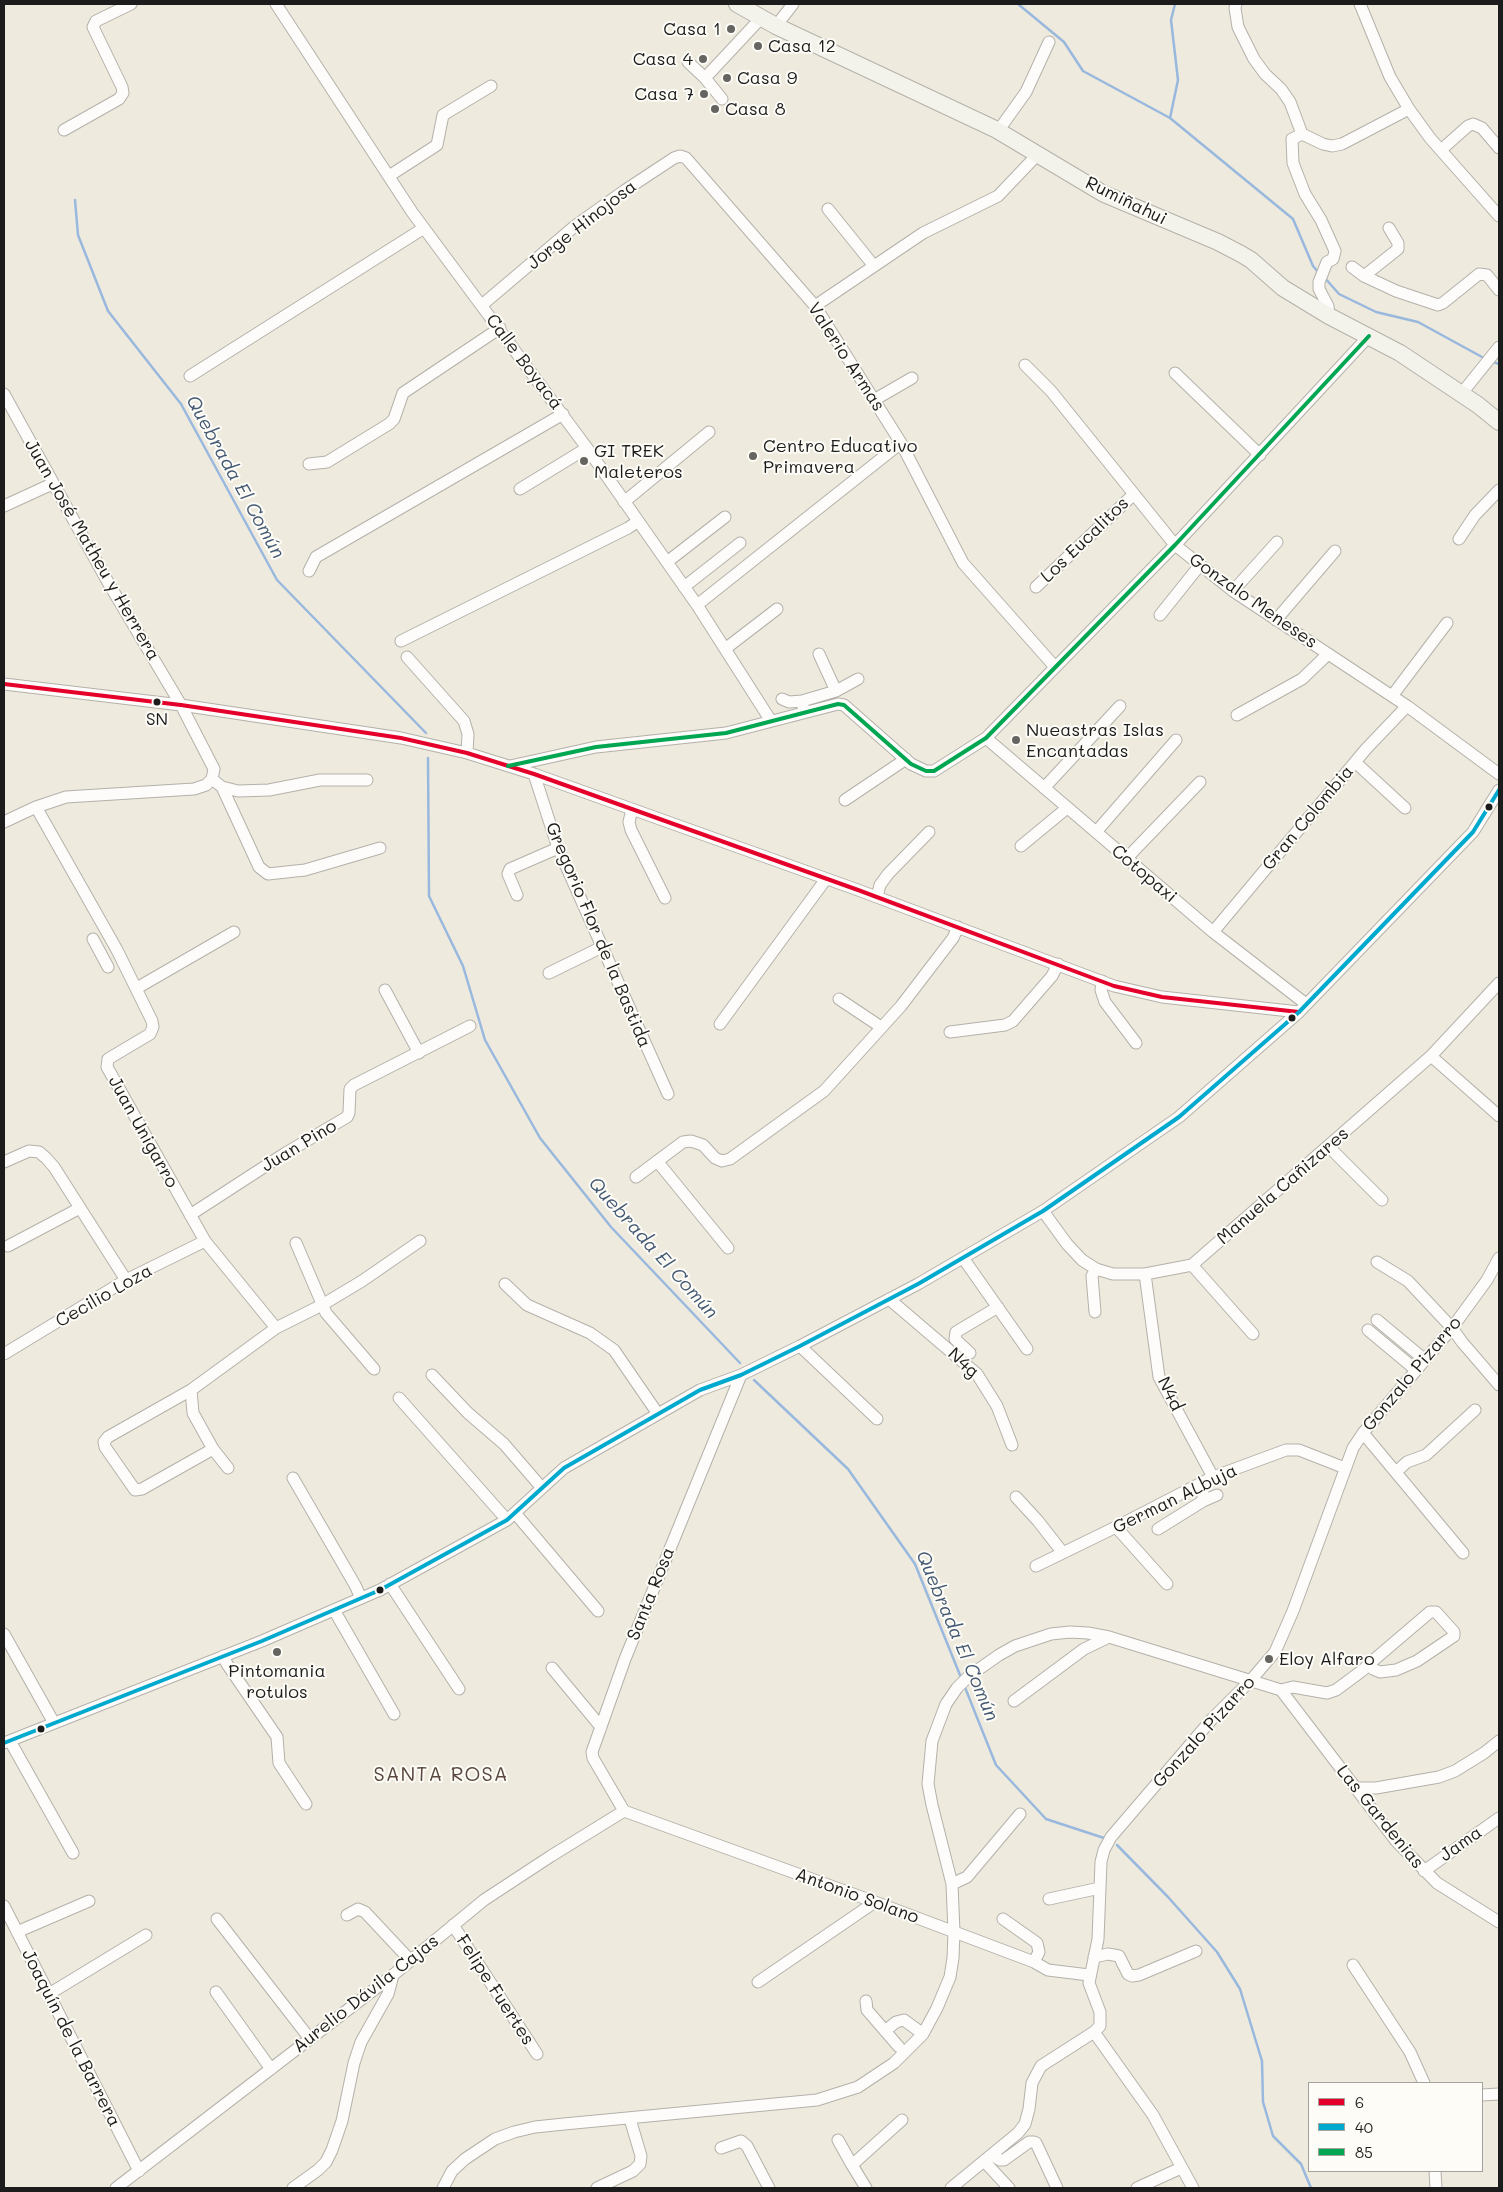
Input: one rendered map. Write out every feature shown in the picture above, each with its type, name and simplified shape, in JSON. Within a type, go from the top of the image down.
[{"type":"street","points":[[64,130],[119,99],[122,87],[93,27],[96,21],[131,4]]},
{"type":"street","name":"Calle Boyacá","points":[[276,4],[424,228],[500,328],[587,448],[697,606],[771,721]]},
{"type":"street","name":"Rumiñahui","points":[[737,4],[769,22],[998,131],[1104,194],[1218,242],[1241,254],[1251,260],[1283,288],[1329,316],[1369,336],[1462,394],[1499,422]]},
{"type":"street","points":[[705,78],[792,4]]},
{"type":"street","points":[[1236,4],[1238,27],[1250,51],[1265,74],[1281,89],[1290,102],[1302,134],[1323,144],[1332,146],[1342,144],[1409,109]]},
{"type":"street","points":[[1360,4],[1382,61],[1409,109],[1441,150],[1499,216]]},
{"type":"street","points":[[998,131],[1026,92],[1049,42]]},
{"type":"street","points":[[688,62],[705,78],[722,99]]},
{"type":"street","points":[[389,176],[437,145],[443,115],[491,86]]},
{"type":"street","points":[[1441,150],[1468,126],[1473,124],[1482,128],[1499,148]]},
{"type":"street","points":[[1302,134],[1292,139],[1293,163],[1305,194],[1321,220],[1334,250],[1333,259],[1322,273],[1320,289],[1328,306],[1329,316]]},
{"type":"street","points":[[815,306],[923,233],[998,196],[1038,154]]},
{"type":"street","name":"Jorge Hinojosa","points":[[482,305],[576,226],[624,191],[674,158],[680,156],[686,158]]},
{"type":"street","name":"Valerio Armas","points":[[686,158],[815,306],[901,443],[972,575],[1056,667]]},
{"type":"street","points":[[828,209],[874,266]]},
{"type":"street","points":[[190,376],[424,228]]},
{"type":"street","points":[[1364,276],[1398,249],[1398,243],[1389,228]]},
{"type":"street","points":[[1352,266],[1364,276],[1396,291],[1438,305],[1479,274],[1487,275],[1499,290]]},
{"type":"street","points":[[309,464],[327,462],[389,424],[394,419],[403,393],[500,328]]},
{"type":"street","points":[[782,699],[803,706],[844,705],[906,759],[919,768],[934,771],[986,738],[1260,455],[1369,336]]},
{"type":"street","points":[[1462,394],[1499,348]]},
{"type":"street","name":"Gonzalo Meneses","points":[[1025,365],[1051,392],[1174,545],[1233,591],[1407,706],[1499,774]]},
{"type":"street","points":[[1175,373],[1260,455]]},
{"type":"street","points":[[874,400],[912,378]]},
{"type":"street","name":"Juan José Matheu y Herrera","points":[[4,394],[52,484],[181,705],[213,774]]},
{"type":"street","points":[[309,571],[316,557],[563,414]]},
{"type":"street","points":[[624,502],[709,432]]},
{"type":"street","points":[[697,606],[901,443]]},
{"type":"street","points":[[520,489],[587,448]]},
{"type":"street","points":[[4,506],[52,484]]},
{"type":"street","points":[[1460,539],[1475,515],[1499,490]]},
{"type":"street","name":"Los Eucalitos","points":[[1036,587],[1134,494]]},
{"type":"street","points":[[667,562],[725,516]]},
{"type":"street","points":[[401,640],[637,522]]},
{"type":"street","points":[[1233,591],[1277,542]]},
{"type":"street","points":[[684,587],[740,543]]},
{"type":"street","points":[[1276,620],[1335,551]]},
{"type":"street","points":[[1160,614],[1200,565]]},
{"type":"street","points":[[725,649],[778,609]]},
{"type":"street","points":[[1392,696],[1447,622]]},
{"type":"street","points":[[818,654],[836,691]]},
{"type":"street","points":[[1237,715],[1302,679],[1328,654]]},
{"type":"street","points":[[406,657],[464,721],[468,734],[467,753]]},
{"type":"street","points":[[508,766],[596,747],[726,733],[771,721],[858,679]]},
{"type":"street","points":[[4,684],[181,705],[401,738],[467,753],[534,774],[632,809],[877,897],[1102,981],[1162,997],[1302,1008]]},
{"type":"street","points":[[1044,788],[1120,706]]},
{"type":"street","name":"Gran Colombia","points":[[1213,932],[1355,762],[1407,706]]},
{"type":"street","name":"Cotopaxi","points":[[986,738],[1302,1008]]},
{"type":"street","points":[[1096,832],[1176,740]]},
{"type":"street","points":[[845,800],[906,759]]},
{"type":"street","points":[[1355,762],[1405,808]]},
{"type":"street","points":[[4,822],[36,807],[66,797],[194,789],[206,785],[213,774],[222,787],[259,867],[268,874],[305,870],[380,848]]},
{"type":"street","name":"Gregorio Flor de la Bastida","points":[[534,774],[558,848],[668,1094]]},
{"type":"street","points":[[222,787],[238,791],[261,790],[297,786],[320,780],[367,780]]},
{"type":"street","points":[[1126,859],[1200,782]]},
{"type":"street","points":[[73,1853],[7,1742],[223,1656],[334,1610],[390,1584],[511,1516],[564,1468],[700,1390],[741,1375],[800,1346],[889,1299],[1043,1212],[1179,1117],[1302,1008],[1467,838],[1490,807],[1499,790]]},
{"type":"street","name":"Juan Unigarro","points":[[36,807],[137,988],[154,1028],[150,1034],[108,1059],[107,1068],[206,1241],[276,1328]]},
{"type":"street","points":[[1021,846],[1067,808]]},
{"type":"street","points":[[632,809],[629,822],[630,830],[665,898]]},
{"type":"street","points":[[877,897],[880,885],[888,874],[930,832]]},
{"type":"street","points":[[517,895],[508,874],[510,869],[558,848]]},
{"type":"street","points":[[720,1024],[826,879]]},
{"type":"street","points":[[636,1177],[683,1142],[691,1140],[703,1145],[715,1158],[722,1161],[730,1159],[824,1091],[901,1006],[953,938],[958,927]]},
{"type":"street","points":[[137,988],[234,932]]},
{"type":"street","points":[[93,939],[106,962],[116,950]]},
{"type":"street","points":[[548,973],[602,947]]},
{"type":"street","points":[[950,1032],[1005,1025],[1013,1021],[1052,976],[1058,964]]},
{"type":"street","points":[[1102,981],[1101,990],[1105,1002],[1136,1043]]},
{"type":"street","name":"Manuela Cañizares","points":[[1192,1265],[1431,1056],[1499,983]]},
{"type":"street","points":[[385,990],[419,1053]]},
{"type":"street","points":[[839,999],[881,1027]]},
{"type":"street","name":"Juan Pino","points":[[190,1215],[284,1154],[347,1117],[350,1089],[354,1086],[470,1026]]},
{"type":"street","points":[[1431,1056],[1499,1116]]},
{"type":"street","points":[[1328,1146],[1382,1200]]},
{"type":"street","points":[[4,1162],[29,1151],[39,1152],[54,1167],[126,1280]]},
{"type":"street","points":[[657,1161],[728,1248]]},
{"type":"street","points":[[8,1246],[80,1208]]},
{"type":"street","points":[[1043,1212],[1067,1244],[1082,1260],[1096,1269],[1113,1274],[1145,1274],[1192,1265],[1253,1334]]},
{"type":"street","name":"Cecilio Loza","points":[[4,1354],[126,1280],[206,1241]]},
{"type":"street","points":[[213,1449],[142,1489],[135,1490],[130,1486],[105,1447],[104,1442],[108,1437],[191,1390],[276,1328],[322,1305],[362,1281],[420,1241]]},
{"type":"street","points":[[296,1242],[326,1313],[374,1369]]},
{"type":"street","points":[[963,1258],[1027,1349]]},
{"type":"street","name":"Gonzalo Pizarro","points":[[1094,2032],[1100,2026],[1101,2018],[1090,1989],[1089,1975],[1098,1938],[1101,1862],[1111,1837],[1212,1719],[1251,1680],[1275,1652],[1284,1633],[1353,1448],[1363,1433],[1452,1328],[1487,1280],[1499,1258]]},
{"type":"street","points":[[1377,1262],[1408,1281],[1452,1328],[1499,1385]]},
{"type":"street","points":[[1095,1312],[1092,1276],[1096,1269]]},
{"type":"street","name":"N4d","points":[[1145,1274],[1159,1377],[1208,1480]]},
{"type":"street","points":[[504,1284],[527,1305],[563,1323],[590,1333],[614,1350],[658,1414]]},
{"type":"street","name":"N4g","points":[[889,1299],[977,1374],[997,1406],[1012,1445]]},
{"type":"street","points":[[970,1353],[955,1339],[956,1332],[998,1307]]},
{"type":"street","points":[[1377,1320],[1425,1360]]},
{"type":"street","points":[[1368,1330],[1416,1370]]},
{"type":"street","points":[[800,1346],[877,1419]]},
{"type":"street","points":[[432,1375],[468,1414],[504,1444],[542,1488]]},
{"type":"street","name":"Santa Rosa","points":[[624,1811],[593,1758],[592,1752],[625,1659],[741,1375]]},
{"type":"street","points":[[191,1390],[193,1413],[213,1449],[228,1468]]},
{"type":"street","points":[[399,1398],[598,1611]]},
{"type":"street","points":[[1396,1472],[1406,1462],[1426,1454],[1475,1410]]},
{"type":"street","points":[[1363,1433],[1463,1553]]},
{"type":"street","name":"German ALbuja","points":[[1036,1566],[1208,1480],[1286,1450],[1299,1450],[1345,1468]]},
{"type":"street","points":[[293,1478],[361,1598]]},
{"type":"street","points":[[1204,1501],[1208,1480]]},
{"type":"street","points":[[1158,1529],[1216,1495]]},
{"type":"street","points":[[1016,1497],[1063,1553]]},
{"type":"street","points":[[1116,1527],[1167,1584]]},
{"type":"street","points":[[390,1584],[459,1689]]},
{"type":"street","points":[[334,1610],[394,1714]]},
{"type":"street","points":[[444,2188],[452,2171],[465,2159],[478,2148],[501,2136],[535,2127],[790,2104],[840,2094],[858,2088],[894,2063],[923,2034],[937,2008],[950,1977],[954,1932],[952,1884],[928,1784],[932,1741],[946,1704],[957,1688],[969,1676],[1015,1646],[1051,1634],[1070,1632],[1109,1637],[1281,1690],[1293,1687],[1327,1694],[1336,1690],[1369,1664],[1433,1610],[1454,1632],[1454,1636],[1417,1661],[1396,1670],[1380,1672],[1373,1669],[1369,1664]]},
{"type":"street","points":[[4,1634],[9,1654],[54,1723]]},
{"type":"street","points":[[1014,1701],[1084,1649],[1109,1637]]},
{"type":"street","points":[[223,1656],[226,1664],[277,1737],[279,1743],[277,1753],[279,1763],[306,1804]]},
{"type":"street","points":[[552,1668],[601,1728]]},
{"type":"street","name":"Las Gardenias","points":[[1281,1690],[1396,1841],[1424,1871],[1437,1883],[1499,1922]]},
{"type":"street","points":[[1355,1788],[1376,1788],[1439,1777],[1454,1771],[1484,1753],[1499,1741]]},
{"type":"street","name":"Antonio Solano","points":[[624,1811],[875,1902],[1034,1962],[1048,1970],[1089,1975]]},
{"type":"street","name":"Aurelio Dávila Cajas","points":[[116,2188],[508,1884],[624,1811]]},
{"type":"street","points":[[952,1884],[967,1877],[1020,1814]]},
{"type":"street","name":"Jama","points":[[1424,1871],[1499,1818]]},
{"type":"street","points":[[1049,1898],[1100,1888]]},
{"type":"street","points":[[17,1932],[89,1901]]},
{"type":"street","points":[[758,1982],[875,1902]]},
{"type":"street","name":"Joaquín de la Barrera","points":[[4,1906],[139,2171]]},
{"type":"street","points":[[346,1915],[358,1909],[365,1912],[410,1960]]},
{"type":"street","points":[[217,1919],[310,2039]]},
{"type":"street","points":[[1003,1919],[1037,1943],[1039,1952],[1034,1962]]},
{"type":"street","name":"Felipe Fuertes","points":[[454,1925],[538,2054]]},
{"type":"street","points":[[49,1994],[146,1935]]},
{"type":"street","points":[[1094,1957],[1108,1954],[1119,1956],[1128,1974],[1136,1975],[1196,1951]]},
{"type":"street","points":[[1354,1965],[1410,2052],[1424,2082]]},
{"type":"street","points":[[293,2188],[318,2170],[326,2162],[332,2150],[342,2121],[354,2063],[361,2042],[388,1994],[393,1975]]},
{"type":"street","points":[[216,1992],[271,2069]]},
{"type":"street","points":[[866,2001],[866,2010],[899,2047]]},
{"type":"street","points":[[885,2031],[896,2022],[904,2020],[923,2034]]},
{"type":"street","points":[[951,2188],[1018,2133],[1025,2124],[1032,2083],[1041,2066],[1094,2032],[1153,2115],[1193,2188]]},
{"type":"street","points":[[1483,2095],[1499,2094]]},
{"type":"street","points":[[597,2188],[633,2171],[640,2164],[641,2156],[630,2119]]},
{"type":"street","points":[[852,2165],[902,2120]]},
{"type":"street","points":[[838,2140],[866,2188]]},
{"type":"street","points":[[721,2148],[741,2141],[747,2146],[769,2188]]},
{"type":"street","points":[[988,2158],[1004,2160],[1029,2142],[1034,2142],[1057,2188]]},
{"type":"street","points":[[988,2158],[1009,2188]]},
{"type":"street","points":[[1137,2188],[1181,2168]]},
{"type":"street","points":[[1435,2172],[1436,2188]]},
{"type":"waterway","points":[[1018,4],[1064,42],[1083,71],[1170,118],[1293,219],[1313,266],[1318,272]]},
{"type":"waterway","points":[[1170,118],[1178,80],[1171,20],[1175,4]]},
{"type":"waterway","name":"Quebrada El Común","points":[[75,200],[78,235],[108,311],[181,404],[277,580],[426,733]]},
{"type":"waterway","points":[[1324,277],[1339,294],[1376,312],[1418,322],[1482,357]]},
{"type":"waterway","points":[[1493,362],[1499,364]]},
{"type":"waterway","name":"Quebrada El Común","points":[[428,758],[429,896],[463,966],[485,1040],[540,1138],[611,1227],[740,1363]]},
{"type":"waterway","name":"Quebrada El Común","points":[[754,1380],[848,1469],[915,1564],[962,1680]]},
{"type":"waterway","name":"Quebrada El Común","points":[[964,1685],[996,1765],[1046,1819],[1104,1838]]},
{"type":"waterway","name":"Quebrada El Común","points":[[1117,1845],[1168,1897],[1217,1952],[1240,1989],[1262,2061],[1263,2102],[1273,2136],[1301,2164],[1311,2188]]},
{"type":"transit line","name":"85","points":[[508,766],[596,747],[726,733],[838,704],[844,705],[911,764],[926,771],[934,771],[986,738],[1175,545],[1369,336]]},
{"type":"transit line","name":"6","points":[[4,684],[181,705],[401,738],[467,753],[534,774],[858,890],[1114,986],[1162,997],[1299,1012]]},
{"type":"transit line","name":"40","points":[[4,1743],[262,1641],[380,1590],[507,1520],[564,1468],[700,1390],[741,1375],[800,1346],[918,1284],[1043,1211],[1179,1117],[1299,1012],[1473,832],[1499,790]]},
{"type":"place","name":"Casa 1","points":[[731,29]]},
{"type":"place","name":"Casa 12","points":[[758,46]]},
{"type":"place","name":"Casa 4","points":[[703,59]]},
{"type":"place","name":"Casa 9","points":[[727,78]]},
{"type":"place","name":"Casa 7","points":[[704,94]]},
{"type":"place","name":"Casa 8","points":[[715,109]]},
{"type":"place","name":"Centro Educativo Primavera","points":[[753,456]]},
{"type":"place","name":"GI TREK Maleteros","points":[[584,461]]},
{"type":"place","name":"SN","points":[[157,702]]},
{"type":"place","name":"Nueastras Islas Encantadas","points":[[1016,740]]},
{"type":"place","name":"Pintomania rotulos","points":[[277,1652]]},
{"type":"place","name":"Eloy Alfaro","points":[[1269,1659]]},
{"type":"district","name":"SANTA ROSA","points":[[441,1775]]}]
